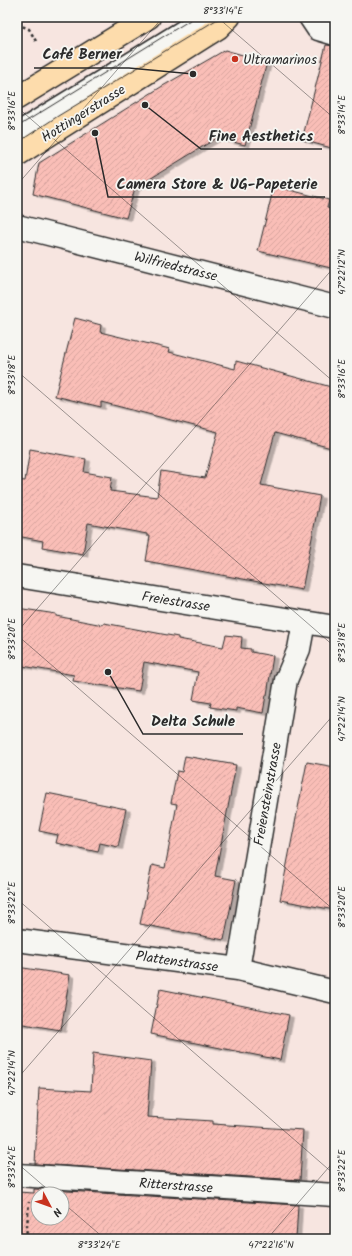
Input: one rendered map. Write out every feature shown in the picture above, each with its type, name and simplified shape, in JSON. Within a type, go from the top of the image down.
[{"type":"main road","points":[[17,98],[149,17]]},
{"type":"main road","name":"Hottingerstrasse","points":[[17,155],[212,31],[229,17]]},
{"type":"street","name":"Hottingerstrasse","points":[[17,134],[207,17]]},
{"type":"street","points":[[310,17],[318,29],[335,34]]},
{"type":"street","name":"Wilfriedstrasse","points":[[17,226],[335,307]]},
{"type":"street","name":"Freiestrasse","points":[[17,576],[335,627]]},
{"type":"street","name":"Freiensteinstrasse","points":[[238,969],[286,680],[299,649],[304,622]]},
{"type":"street","name":"Plattenstrasse","points":[[17,940],[238,969],[335,992]]},
{"type":"street","name":"Ritterstrasse","points":[[24,1176],[335,1196]]},
{"type":"path","points":[[17,24],[29,30],[37,43]]},
{"type":"path","points":[[24,1176],[26,1239]]},
{"type":"building","points":[[326,45],[335,46],[335,149],[302,140]]},
{"type":"building","points":[[225,50],[267,62],[245,145],[217,138],[135,188],[126,218],[33,194],[39,163],[161,87]]},
{"type":"building","points":[[274,186],[329,200],[327,208],[335,210],[335,252],[331,268],[258,251]]},
{"type":"building","points":[[75,318],[101,325],[100,332],[170,349],[169,352],[235,369],[236,361],[335,388],[335,449],[275,433],[261,485],[320,496],[302,590],[146,561],[150,536],[147,536],[147,534],[88,523],[83,554],[42,547],[43,541],[17,536],[17,480],[25,481],[30,449],[86,459],[84,472],[112,477],[110,491],[157,497],[161,471],[205,478],[218,432],[101,402],[101,407],[55,396]]},
{"type":"building","points":[[17,608],[56,614],[56,616],[103,625],[104,623],[178,637],[178,639],[223,647],[226,635],[242,637],[241,648],[251,649],[251,652],[273,656],[263,713],[236,708],[236,711],[210,707],[211,703],[193,700],[198,672],[144,662],[139,691],[73,681],[74,675],[17,665]]},
{"type":"building","points":[[185,756],[236,765],[215,876],[236,880],[224,940],[140,924],[152,865],[165,868],[177,804],[171,803],[177,771],[182,772]]},
{"type":"building","points":[[307,762],[335,767],[335,910],[280,900]]},
{"type":"building","points":[[47,793],[126,809],[118,847],[100,843],[98,852],[56,843],[58,835],[39,831]]},
{"type":"building","points":[[17,967],[70,975],[61,1030],[17,1023]]},
{"type":"building","points":[[160,989],[289,1015],[280,1060],[151,1034]]},
{"type":"building","points":[[93,1053],[151,1061],[147,1117],[213,1121],[213,1124],[303,1130],[300,1180],[35,1164],[39,1088],[91,1091]]},
{"type":"building","points":[[70,1191],[298,1205],[296,1239],[17,1239],[17,1192],[30,1193],[30,1226],[70,1226]]},
{"type":"tram line","points":[[17,127],[195,17]]},
{"type":"tram line","points":[[17,143],[58,116],[221,17]]},
{"type":"place","name":"Ultramarinos","points":[[235,59]]},
{"type":"place","name":"Café Berner","points":[[193,74]]},
{"type":"place","name":"Fine Aesthetics","points":[[145,105]]},
{"type":"place","name":"Camera Store & UG-Papeterie","points":[[95,133]]},
{"type":"place","name":"Delta Schule","points":[[108,672]]}]
